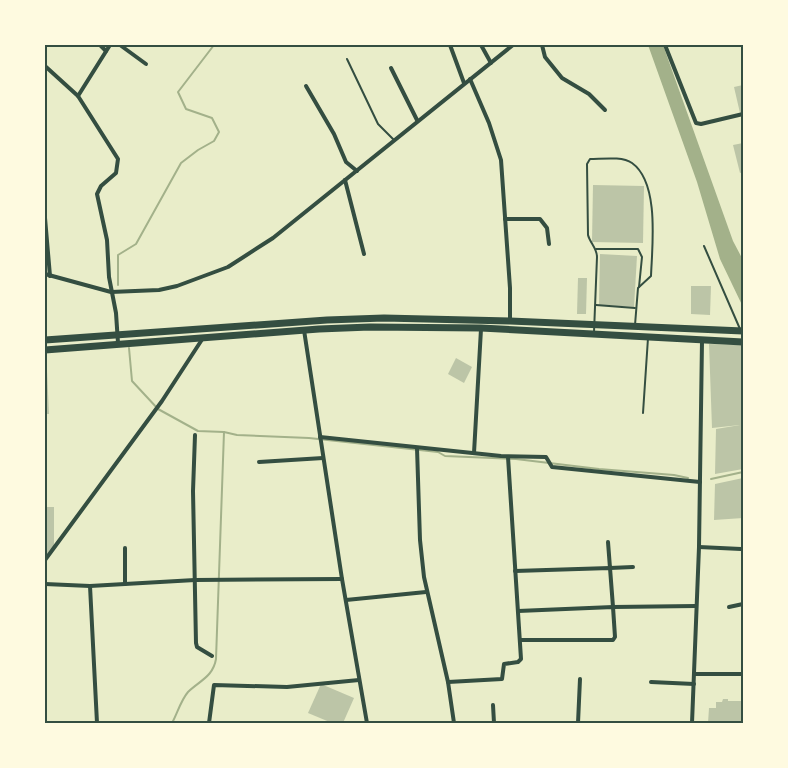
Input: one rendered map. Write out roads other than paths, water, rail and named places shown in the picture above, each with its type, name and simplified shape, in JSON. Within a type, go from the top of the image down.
[{"type":"highway","points":[[45,340],[359,319],[510,321],[742,331]]},
{"type":"highway","points":[[45,350],[370,327],[481,328],[743,342]]},
{"type":"street","points":[[100,45],[106,51]]},
{"type":"street","points":[[78,96],[110,45]]},
{"type":"street","points":[[120,45],[146,64]]},
{"type":"street","points":[[450,45],[464,83]]},
{"type":"street","points":[[481,45],[491,63]]},
{"type":"street","points":[[45,218],[47,275],[111,292],[159,290],[177,286],[228,267],[273,238],[513,45]]},
{"type":"street","points":[[542,45],[545,57],[562,78],[590,94],[605,110]]},
{"type":"street","points":[[665,45],[696,123],[701,124],[743,114]]},
{"type":"street","points":[[45,66],[78,96],[118,159],[116,173],[100,186],[98,194],[107,248],[111,292],[116,313],[118,344]]},
{"type":"street","points":[[391,68],[417,120]]},
{"type":"street","points":[[470,79],[500,156],[510,321]]},
{"type":"street","points":[[306,86],[337,141],[346,162],[357,171]]},
{"type":"street","points":[[345,180],[364,254]]},
{"type":"street","points":[[505,219],[540,219],[548,231],[549,244]]},
{"type":"street","points":[[474,453],[481,328]]},
{"type":"street","points":[[304,330],[342,579],[367,723]]},
{"type":"street","points":[[45,560],[162,401],[204,338]]},
{"type":"street","points":[[692,723],[699,547],[702,340]]},
{"type":"street","points":[[195,435],[193,491],[196,645],[212,656]]},
{"type":"street","points":[[320,440],[417,450],[474,453],[508,459],[544,457],[549,459],[549,465],[700,482]]},
{"type":"street","points":[[417,450],[420,540],[426,592],[454,723]]},
{"type":"street","points":[[259,462],[323,458]]},
{"type":"street","points":[[447,682],[502,679],[504,664],[521,660],[508,459]]},
{"type":"street","points":[[520,640],[613,640],[615,636],[608,542]]},
{"type":"street","points":[[699,547],[741,549]]},
{"type":"street","points":[[125,548],[125,584]]},
{"type":"street","points":[[515,571],[633,567]]},
{"type":"street","points":[[45,584],[90,586],[195,580],[342,579]]},
{"type":"street","points":[[90,586],[97,723]]},
{"type":"street","points":[[346,600],[426,592]]},
{"type":"street","points":[[729,607],[743,604]]},
{"type":"street","points":[[518,611],[696,606]]},
{"type":"street","points":[[694,674],[743,674]]},
{"type":"street","points":[[578,723],[580,679]]},
{"type":"street","points":[[209,723],[214,685],[287,687],[359,680]]},
{"type":"street","points":[[651,682],[694,684]]},
{"type":"street","points":[[493,705],[494,723]]},
{"type":"lane","points":[[347,59],[378,124],[394,140]]},
{"type":"lane","points":[[594,335],[596,249],[589,240],[587,164],[590,159],[624,160],[631,163],[648,186],[653,250],[651,276],[638,288]]},
{"type":"lane","points":[[704,246],[742,331]]},
{"type":"lane","points":[[596,249],[638,249],[642,256],[635,326]]},
{"type":"lane","points":[[596,305],[637,308]]},
{"type":"lane","points":[[643,413],[648,337]]},
{"type":"waterway","points":[[118,285],[118,255],[136,244],[181,163],[214,141],[219,132],[212,118],[186,109],[178,92],[214,45]]},
{"type":"waterway","points":[[129,348],[132,381],[158,409],[198,431],[309,438],[438,452],[445,456],[516,459],[688,478]]},
{"type":"waterway","points":[[172,723],[186,695],[209,674],[216,659],[224,432]]},
{"type":"waterway","points":[[711,479],[743,472]]}]
